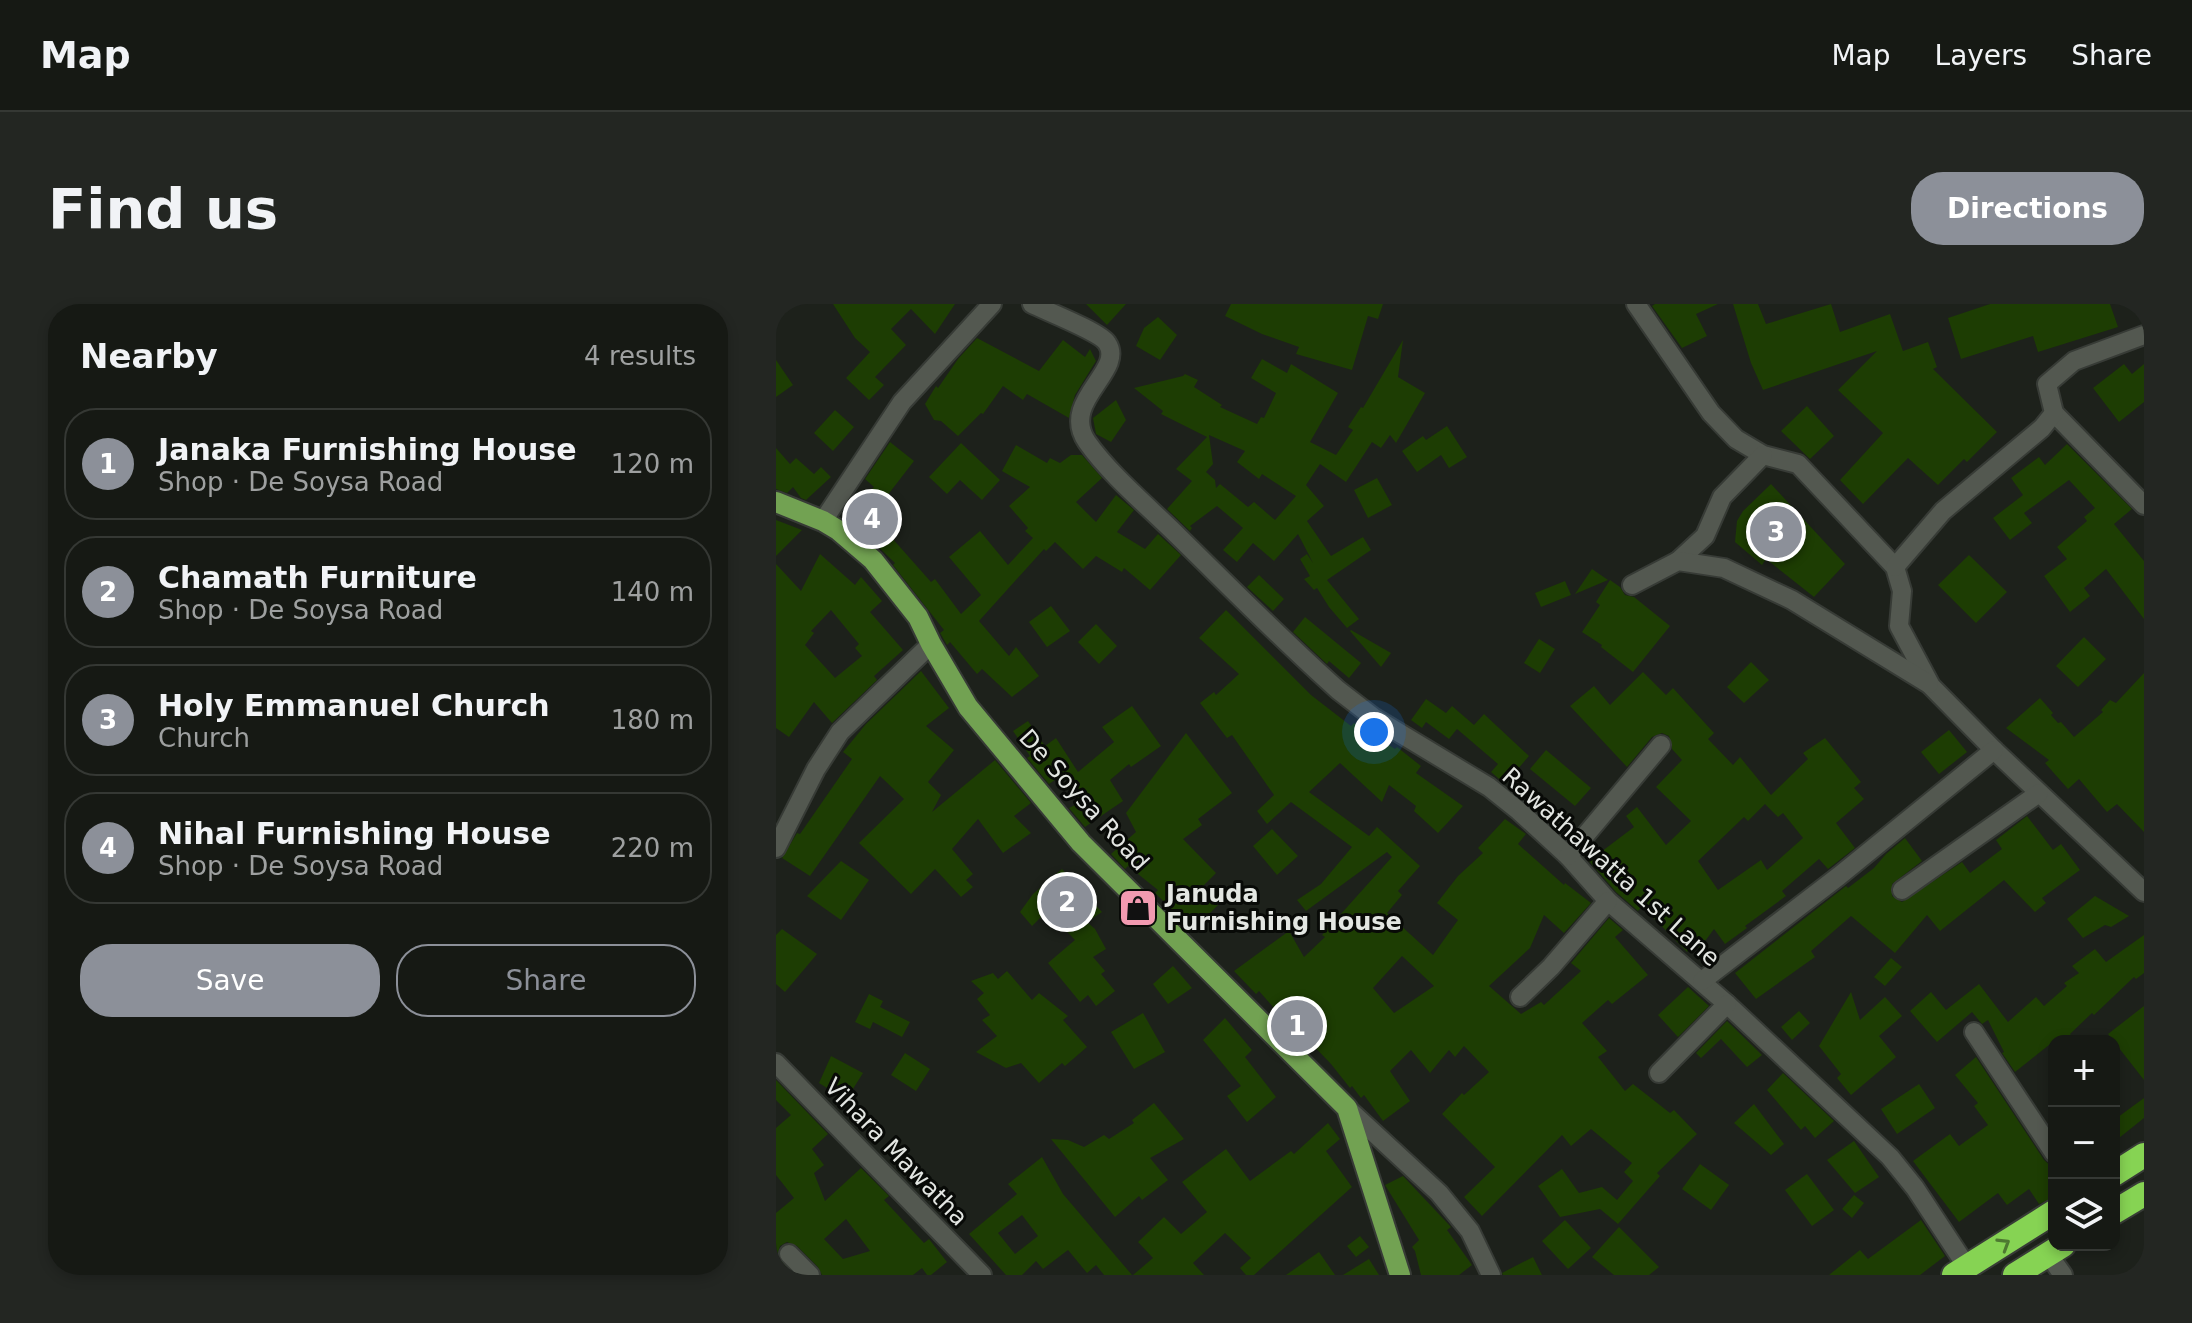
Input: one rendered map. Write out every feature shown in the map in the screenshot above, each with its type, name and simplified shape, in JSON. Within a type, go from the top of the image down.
[{"type":"highway","points":[[2120,1170],[2144,1155]]},
{"type":"highway","points":[[2120,1208],[2144,1194]]},
{"type":"highway","points":[[1960,1271],[2048,1216]]},
{"type":"highway","points":[[2015,1275],[2053,1251]]},
{"type":"main road","name":"De Soysa Road","points":[[776,502],[823,521],[873,560],[918,617],[968,707],[1081,843],[1347,1108],[1400,1275]]},
{"type":"street","points":[[823,521],[902,402],[992,304]]},
{"type":"street","name":"Rawathawatta 1st Lane","points":[[1032,304],[1100,336],[1107,343],[1109,363],[1082,406],[1079,427],[1093,450],[1139,498],[1338,690],[1394,730],[1489,787],[1568,856],[1608,901],[1702,981],[1890,1157],[1915,1188],[1960,1271]]},
{"type":"street","points":[[1636,304],[1711,413],[1736,439],[1763,455],[1798,464],[1895,567],[1902,591],[1899,626],[1931,686]]},
{"type":"street","points":[[2144,335],[2074,361],[2047,384],[2054,413],[2144,505]]},
{"type":"street","points":[[1895,567],[1943,511],[2042,428],[2054,413]]},
{"type":"street","points":[[1632,585],[1678,561],[1705,536],[1722,497],[1763,455]]},
{"type":"street","points":[[1678,561],[1724,568],[1792,600],[1931,686],[2144,892]]},
{"type":"street","points":[[776,848],[816,769],[840,732],[931,644]]},
{"type":"street","points":[[1568,856],[1661,745]]},
{"type":"street","points":[[1702,981],[1839,876],[1994,750]]},
{"type":"street","points":[[1902,890],[2039,793]]},
{"type":"street","points":[[1520,997],[1551,967],[1608,901]]},
{"type":"street","points":[[1659,1073],[1727,1004]]},
{"type":"street","points":[[1974,1032],[2048,1144]]},
{"type":"street","name":"Vihara Mawatha","points":[[776,1063],[982,1275]]},
{"type":"street","points":[[1347,1108],[1439,1193],[1470,1231],[1491,1275]]},
{"type":"street","points":[[2055,1251],[2063,1275]]},
{"type":"street","points":[[789,1254],[810,1275]]},
{"type":"building","points":[[833,304],[955,304],[935,334],[911,309],[891,329],[906,345],[875,377],[884,385],[869,400],[846,378],[870,352],[855,338]]},
{"type":"building","points":[[1086,304],[1126,304],[1107,325]]},
{"type":"building","points":[[1231,304],[1383,304],[1378,319],[1368,316],[1352,370],[1296,354],[1299,347],[1225,316]]},
{"type":"building","points":[[1718,304],[1696,314],[1707,336],[1682,348],[1652,306]]},
{"type":"building","points":[[1733,304],[1758,304],[1766,324],[1831,304],[1840,332],[1890,314],[1903,351],[1928,342],[1937,367],[1933,369],[1997,432],[1938,485],[1908,458],[1863,504],[1840,480],[1883,433],[1838,390],[1877,351],[1763,390],[1751,363]]},
{"type":"building","points":[[1990,304],[2110,304],[2118,327],[2038,352],[2033,336],[1961,359],[1948,318]]},
{"type":"building","points":[[1158,317],[1177,335],[1160,360],[1136,346],[1144,328]]},
{"type":"building","points":[[977,338],[1039,371],[1063,340],[1085,357],[1090,349],[1096,361],[1075,395],[1069,418],[1027,394],[1023,400],[1003,386],[983,414],[958,436],[941,421],[934,420],[925,404],[936,386],[938,388]]},
{"type":"building","points":[[1403,340],[1398,377],[1425,393],[1396,443],[1390,435],[1381,448],[1372,442],[1346,482],[1320,464],[1306,485],[1324,506],[1307,521],[1331,556],[1363,537],[1371,550],[1327,580],[1359,619],[1347,628],[1317,588],[1314,590],[1304,579],[1310,576],[1300,559],[1307,554],[1313,563],[1298,534],[1274,561],[1253,543],[1237,562],[1223,550],[1243,528],[1217,506],[1190,526],[1190,531],[1167,509],[1192,481],[1176,469],[1207,437],[1161,414],[1163,411],[1134,388],[1185,374],[1198,380],[1194,387],[1222,405],[1220,407],[1257,424],[1261,417],[1264,418],[1276,393],[1251,378],[1262,359],[1287,373],[1291,364],[1338,393],[1310,442],[1336,455],[1353,430],[1348,427],[1363,408]],"holes":[[[1209,435],[1245,451],[1237,462],[1259,479],[1262,474],[1296,496],[1275,520],[1254,502],[1248,507],[1220,484],[1216,488],[1215,480],[1206,472],[1213,464]]]},
{"type":"building","points":[[776,360],[793,385],[776,397]]},
{"type":"building","points":[[2124,364],[2132,374],[2144,364],[2144,402],[2119,422],[2093,388]]},
{"type":"building","points":[[1116,400],[1126,420],[1111,442],[1096,434],[1093,418]]},
{"type":"building","points":[[1807,406],[1834,436],[1810,459],[1781,431]]},
{"type":"building","points":[[835,410],[854,427],[833,451],[814,433]]},
{"type":"building","points":[[1447,426],[1467,457],[1449,468],[1441,455],[1417,472],[1402,451],[1423,436],[1426,440]]},
{"type":"building","points":[[890,442],[914,461],[880,505],[898,529],[892,538],[931,582],[935,579],[961,614],[981,595],[949,557],[980,531],[1008,565],[1033,538],[1009,506],[1030,487],[1002,471],[1016,445],[1047,463],[1050,458],[1060,463],[1071,455],[1082,455],[1102,478],[1076,502],[1096,522],[1116,495],[1134,510],[1117,532],[1145,549],[1158,534],[1181,555],[1150,590],[1124,568],[1122,572],[1096,556],[1083,569],[1055,542],[1046,551],[1044,549],[979,621],[1009,656],[1016,647],[1039,676],[1012,697],[982,669],[977,674],[950,642],[947,645],[940,633],[944,630],[893,565],[895,563],[846,516],[874,487],[865,479]]},
{"type":"building","points":[[961,443],[1000,480],[982,500],[960,480],[947,494],[929,477]]},
{"type":"building","points":[[2067,444],[2132,509],[2114,524],[2144,561],[2144,619],[2106,569],[2084,588],[2090,596],[2070,612],[2044,576],[2067,559],[2057,547],[2087,521],[2084,517],[2095,508],[2069,480],[2024,513],[2032,523],[2010,540],[1993,518],[2023,495],[2011,478],[2039,457],[2045,465]]},
{"type":"building","points":[[776,448],[790,464],[796,458],[814,474],[821,467],[831,477],[806,500],[793,487],[787,493],[776,489]]},
{"type":"building","points":[[1377,478],[1392,505],[1368,518],[1354,490]]},
{"type":"building","points":[[1771,484],[1845,564],[1814,597],[1766,559],[1762,565],[1735,542],[1737,521],[1743,511]]},
{"type":"building","points":[[776,520],[802,530],[776,556]]},
{"type":"building","points":[[820,554],[855,585],[861,577],[882,601],[870,612],[903,650],[874,676],[877,680],[832,723],[814,702],[789,737],[776,728],[776,564],[801,591]],"holes":[[[831,610],[859,644],[855,648],[862,656],[835,678],[805,645],[814,633],[811,631]]]},
{"type":"building","points":[[1969,555],[2007,592],[1976,623],[1938,585]]},
{"type":"building","points":[[1592,569],[1608,580],[1575,594]]},
{"type":"building","points":[[1259,575],[1284,599],[1273,611],[1247,587]]},
{"type":"building","points":[[1610,580],[1625,595],[1634,597],[1670,626],[1633,672],[1582,632],[1600,605],[1596,602]]},
{"type":"building","points":[[1565,581],[1571,595],[1541,607],[1535,593]]},
{"type":"building","points":[[1051,606],[1070,631],[1047,647],[1029,622]]},
{"type":"building","points":[[1226,610],[1311,695],[1351,726],[1354,723],[1395,749],[1397,747],[1421,766],[1416,773],[1463,806],[1438,833],[1414,811],[1416,806],[1389,785],[1382,802],[1340,763],[1309,792],[1369,836],[1377,827],[1420,866],[1398,891],[1402,895],[1387,913],[1433,955],[1458,920],[1437,903],[1458,876],[1483,853],[1478,848],[1505,819],[1526,834],[1518,844],[1564,885],[1591,903],[1564,933],[1544,915],[1530,948],[1489,986],[1521,1014],[1541,1002],[1544,1005],[1581,971],[1571,963],[1609,918],[1623,930],[1615,937],[1648,975],[1612,1004],[1608,1000],[1582,1023],[1607,1051],[1598,1057],[1625,1091],[1633,1084],[1670,1113],[1674,1110],[1697,1134],[1657,1173],[1660,1176],[1618,1224],[1600,1209],[1560,1217],[1538,1186],[1562,1169],[1579,1193],[1602,1187],[1617,1200],[1633,1181],[1624,1172],[1632,1163],[1591,1129],[1571,1146],[1562,1135],[1482,1216],[1464,1197],[1495,1167],[1442,1114],[1489,1072],[1464,1046],[1455,1057],[1449,1050],[1430,1073],[1411,1050],[1390,1071],[1410,1101],[1383,1121],[1364,1095],[1361,1098],[1352,1086],[1350,1088],[1285,1016],[1283,1018],[1259,991],[1256,994],[1234,971],[1289,931],[1304,957],[1325,937],[1322,935],[1392,857],[1387,852],[1306,911],[1297,900],[1321,884],[1352,847],[1291,802],[1267,824],[1257,811],[1274,795],[1232,735],[1227,738],[1200,703],[1214,692],[1216,695],[1239,674],[1199,638]],"holes":[[[1402,956],[1434,986],[1394,1013],[1373,988]]]},
{"type":"building","points":[[1305,617],[1361,663],[1349,678],[1329,661],[1327,664],[1293,632]]},
{"type":"building","points":[[1096,624],[1117,646],[1099,664],[1078,642]]},
{"type":"building","points":[[1350,631],[1391,653],[1381,667]]},
{"type":"building","points":[[2084,637],[2106,659],[2078,687],[2056,666]]},
{"type":"building","points":[[1539,639],[1555,649],[1540,673],[1524,663]]},
{"type":"building","points":[[1751,662],[1769,680],[1744,703],[1727,687]]},
{"type":"building","points":[[921,671],[949,708],[926,726],[954,750],[928,782],[941,795],[932,812],[995,760],[1031,803],[1014,816],[1031,833],[1003,853],[978,819],[952,849],[973,874],[966,880],[973,887],[961,897],[935,869],[911,894],[859,843],[904,799],[880,776],[810,876],[782,858],[852,759],[843,752],[866,724]]},
{"type":"building","points":[[1643,672],[1666,695],[1673,688],[1714,733],[1708,739],[1733,765],[1740,757],[1771,795],[1808,759],[1803,753],[1825,738],[1861,782],[1854,788],[1864,799],[1836,823],[1855,848],[1828,869],[1819,859],[1782,891],[1786,896],[1725,944],[1714,929],[1700,948],[1692,946],[1687,952],[1642,906],[1638,911],[1616,892],[1589,861],[1634,827],[1626,816],[1637,807],[1666,845],[1691,821],[1656,787],[1682,760],[1672,749],[1669,736],[1662,733],[1652,737],[1627,767],[1570,706],[1594,686],[1610,705]],"holes":[[[1765,804],[1778,817],[1783,813],[1803,838],[1767,870],[1761,860],[1718,890],[1698,861],[1744,817],[1748,821]]]},
{"type":"building","points":[[2144,673],[2144,832],[2117,804],[2107,812],[2079,779],[2068,789],[2045,763],[2049,760],[2006,728],[2040,698],[2053,713],[2051,715],[2074,737],[2103,712],[2101,710],[2110,700],[2116,703]]},
{"type":"building","points":[[1426,699],[1446,713],[1452,706],[1474,725],[1484,714],[1529,756],[1505,784],[1491,772],[1498,764],[1457,729],[1449,739],[1426,722],[1422,728],[1411,720]]},
{"type":"building","points":[[1132,706],[1161,746],[1131,767],[1129,764],[1110,780],[1123,801],[1085,827],[1069,808],[1079,803],[1065,773],[1049,784],[1027,758],[1030,756],[1013,731],[1028,721],[1045,746],[1056,738],[1078,772],[1114,742],[1102,727]]},
{"type":"building","points":[[1949,730],[1967,752],[1939,774],[1921,752]]},
{"type":"building","points":[[1186,733],[1232,793],[1198,819],[1202,825],[1183,839],[1216,873],[1202,887],[1218,905],[1193,930],[1155,893],[1158,890],[1128,866],[1125,869],[1111,854],[1136,832],[1126,813]]},
{"type":"building","points":[[1546,750],[1591,788],[1575,806],[1530,769]]},
{"type":"building","points":[[2027,816],[2053,850],[2061,844],[2080,870],[2042,898],[2046,903],[2035,912],[2004,880],[1940,931],[1927,915],[1895,953],[1851,916],[1811,951],[1815,957],[1756,999],[1735,973],[1846,886],[1848,888],[1874,868],[1905,838],[1922,861],[1892,884],[1892,896],[1902,902],[1962,862],[1970,873],[2002,849],[1996,840]]},
{"type":"building","points":[[1272,829],[1298,856],[1277,875],[1253,846]]},
{"type":"building","points":[[841,861],[869,880],[841,920],[807,896]]},
{"type":"building","points":[[1062,869],[1102,912],[1087,922],[1095,929],[1106,949],[1093,957],[1105,971],[1101,974],[1115,991],[1096,1006],[1088,995],[1080,1002],[1048,963],[1075,940],[1047,911],[1032,926],[1020,912],[1033,894]]},
{"type":"building","points":[[2095,896],[2129,916],[2083,938],[2067,919]]},
{"type":"building","points":[[782,929],[817,954],[785,992],[776,984],[776,935]]},
{"type":"building","points":[[2144,935],[2144,973],[2136,979],[2134,977],[2071,1035],[2048,1035],[2048,1046],[2015,1072],[2002,1053],[1988,1020],[1982,1024],[1972,1012],[1937,1042],[1910,1011],[1931,992],[1946,1010],[1979,984],[2008,1022],[2036,997],[2044,1006],[2067,986],[2064,983],[2079,973],[2072,966],[2095,949],[2106,962]]},
{"type":"building","points":[[1891,958],[1902,967],[1885,986],[1874,977]]},
{"type":"building","points":[[1173,966],[1192,988],[1168,1004],[1153,984]]},
{"type":"building","points":[[1007,971],[1032,1000],[1039,993],[1068,1016],[1063,1020],[1087,1047],[1039,1083],[1021,1063],[1006,1068],[976,1052],[997,1036],[982,1020],[990,1015],[977,999],[984,993],[971,981],[993,973],[998,979]]},
{"type":"building","points":[[1688,987],[1709,1006],[1678,1037],[1658,1015]]},
{"type":"building","points":[[1851,992],[1860,1020],[1885,997],[1902,1016],[1879,1036],[1896,1057],[1851,1095],[1837,1078],[1841,1074],[1819,1046]]},
{"type":"building","points":[[869,994],[883,1001],[880,1007],[910,1022],[902,1037],[873,1022],[870,1029],[855,1022]]},
{"type":"building","points":[[2144,1006],[2144,1080],[2120,1049],[2120,1035],[2108,1034]]},
{"type":"building","points":[[1799,1011],[1810,1023],[1792,1040],[1781,1027]]},
{"type":"building","points":[[1143,1013],[1165,1052],[1134,1069],[1111,1032]]},
{"type":"building","points":[[1225,1018],[1252,1050],[1245,1057],[1276,1097],[1247,1122],[1227,1096],[1241,1086],[1203,1040]]},
{"type":"building","points":[[1727,1021],[1762,1055],[1747,1067],[1721,1039],[1701,1058],[1696,1053]]},
{"type":"building","points":[[905,1053],[930,1069],[916,1091],[891,1075]]},
{"type":"building","points":[[831,1056],[863,1073],[846,1100],[819,1083]]},
{"type":"building","points":[[1976,1057],[2048,1164],[2048,1200],[2039,1204],[2029,1189],[2007,1205],[1998,1193],[1959,1222],[1913,1161],[1950,1134],[1959,1146],[1988,1125],[1974,1106],[1978,1103],[1955,1075]]},
{"type":"building","points":[[1783,1073],[1834,1121],[1815,1138],[1805,1126],[1801,1130],[1767,1090]]},
{"type":"building","points":[[776,1080],[828,1134],[812,1149],[824,1165],[814,1173],[825,1201],[861,1168],[889,1196],[884,1200],[924,1243],[929,1239],[947,1262],[931,1275],[927,1275],[922,1268],[913,1275],[822,1275],[797,1246],[787,1242],[780,1246],[777,1256],[793,1275],[776,1275],[776,1213],[794,1198],[776,1175],[776,1128],[791,1115],[776,1100]],"holes":[[[846,1219],[870,1251],[843,1259],[824,1239]]]},
{"type":"building","points":[[1919,1084],[1935,1108],[1897,1134],[1881,1109]]},
{"type":"building","points":[[2144,1098],[2144,1118],[2120,1137],[2120,1116]]},
{"type":"building","points":[[1154,1103],[1184,1139],[1150,1158],[1168,1180],[1142,1200],[1139,1196],[1115,1217],[1051,1139],[1068,1140],[1084,1147],[1104,1135],[1109,1139],[1134,1123],[1132,1120]]},
{"type":"building","points":[[1754,1104],[1784,1144],[1771,1155],[1734,1123]]},
{"type":"building","points":[[1328,1123],[1340,1139],[1326,1151],[1352,1187],[1254,1275],[1246,1275],[1240,1268],[1251,1258],[1225,1233],[1193,1263],[1204,1275],[1133,1275],[1153,1258],[1138,1242],[1164,1217],[1181,1234],[1207,1212],[1182,1182],[1226,1149],[1250,1181],[1291,1151],[1294,1154]]},
{"type":"building","points":[[1854,1141],[1879,1177],[1855,1193],[1827,1160]]},
{"type":"building","points":[[1042,1157],[1063,1194],[1132,1275],[1104,1275],[1096,1265],[1087,1273],[1068,1250],[1043,1269],[1036,1261],[1022,1275],[1006,1275],[969,1234],[1017,1194],[1008,1184]],"holes":[[[1022,1215],[1038,1236],[1015,1254],[998,1233]]]},
{"type":"building","points":[[1700,1164],[1729,1185],[1711,1210],[1682,1189]]},
{"type":"building","points":[[1807,1174],[1834,1210],[1812,1226],[1785,1190]]},
{"type":"building","points":[[1403,1176],[1451,1227],[1447,1230],[1472,1265],[1459,1275],[1421,1275],[1412,1247],[1419,1240],[1385,1185]]},
{"type":"building","points":[[1854,1195],[1864,1203],[1852,1218],[1842,1209]]},
{"type":"building","points":[[1565,1220],[1591,1248],[1568,1269],[1542,1241]]},
{"type":"building","points":[[1921,1220],[1945,1256],[1920,1275],[1829,1275],[1860,1250],[1868,1259]]},
{"type":"building","points":[[1619,1227],[1659,1267],[1649,1275],[1614,1275],[1592,1257]]},
{"type":"building","points":[[1360,1236],[1369,1247],[1356,1257],[1347,1246]]},
{"type":"building","points":[[1319,1252],[1335,1275],[1286,1275]]},
{"type":"building","points":[[1533,1257],[1542,1275],[1503,1275],[1502,1273]]},
{"type":"building","points":[[1369,1259],[1379,1275],[1343,1275]]},
{"type":"place","name":"Nihal Furnishing House","points":[[872,519]]},
{"type":"place","name":"Holy Emmanuel Church","points":[[1776,532]]},
{"type":"place","name":"Chamath Furniture","points":[[1067,902]]},
{"type":"place","name":"Januda Furnishing House","points":[[1138,908]]},
{"type":"place","name":"Janaka Furnishing House","points":[[1297,1026]]}]
